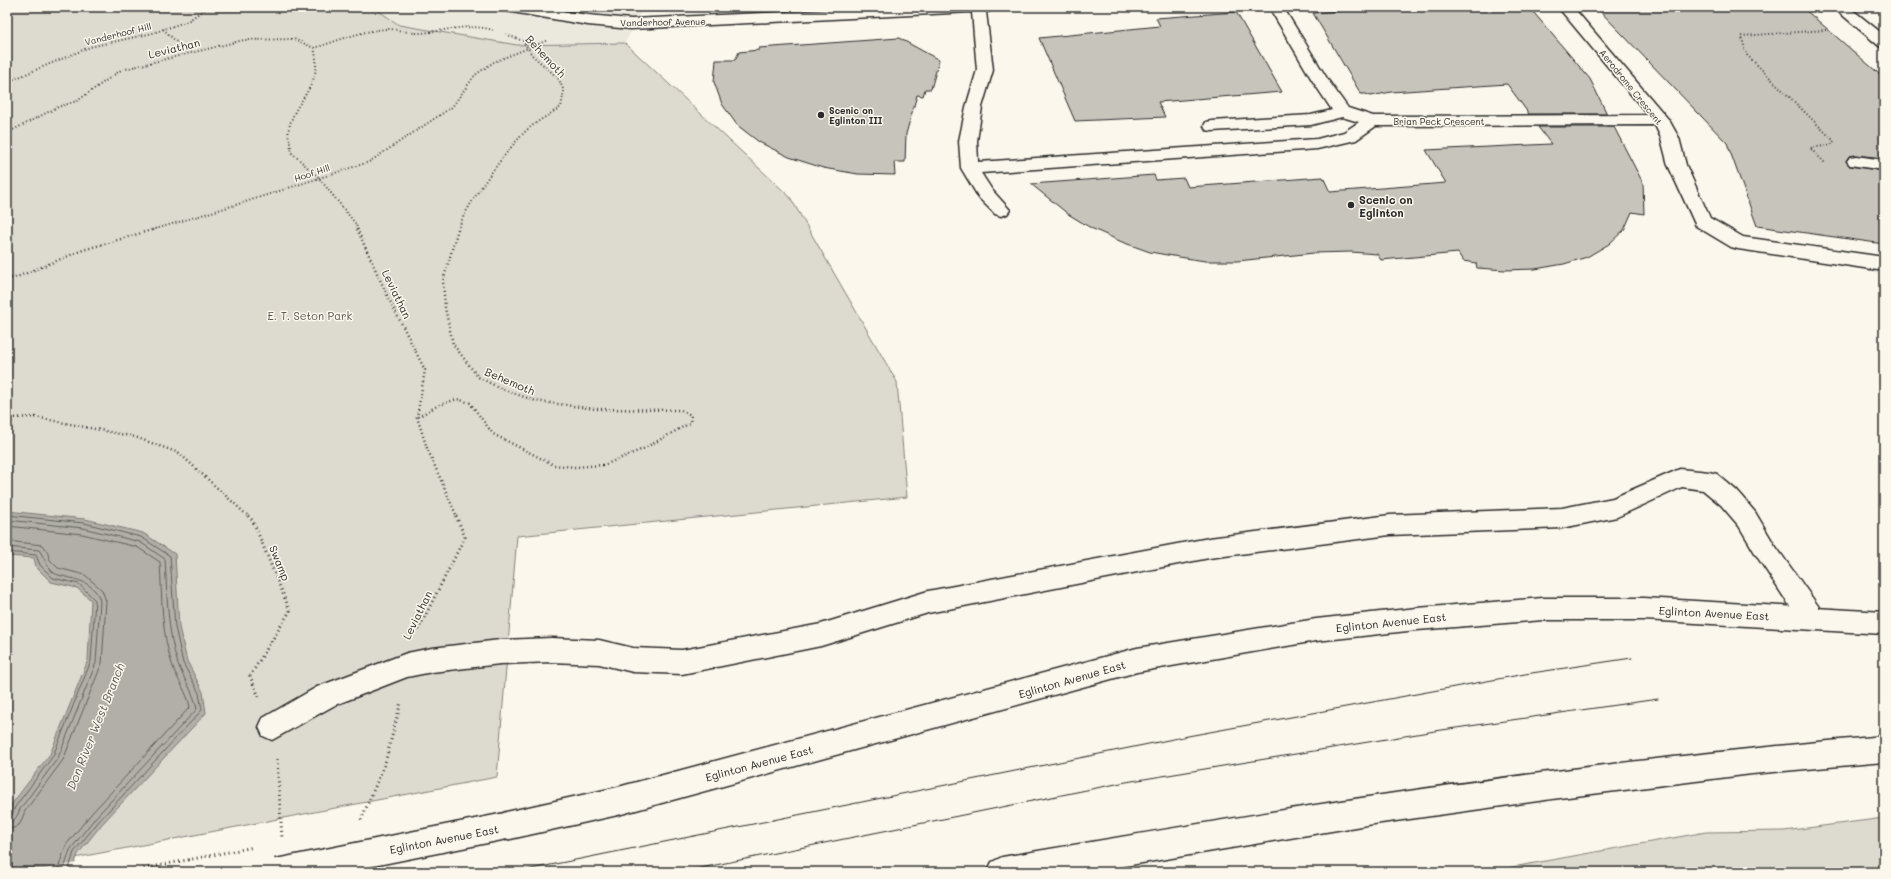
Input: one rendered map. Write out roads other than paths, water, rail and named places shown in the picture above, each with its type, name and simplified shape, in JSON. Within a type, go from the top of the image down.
[{"type":"street","name":"Vanderhoof Avenue","points":[[506,7],[588,20],[631,24],[990,7]]},
{"type":"street","points":[[1212,126],[1311,120],[1342,112],[1320,80],[1276,7]]},
{"type":"street","name":"Aerodrome Crescent","points":[[1565,7],[1661,120],[1670,138],[1677,165],[1703,222],[1738,243],[1884,264]]},
{"type":"street","points":[[1840,7],[1884,43]]},
{"type":"street","points":[[979,8],[979,24],[985,70],[974,107],[968,141],[970,168],[985,194],[1001,210]]},
{"type":"street","name":"Brian Peck Crescent","points":[[1342,112],[1372,121],[1661,120]]},
{"type":"street","points":[[970,168],[1317,144],[1350,136],[1372,121]]},
{"type":"street","points":[[1856,162],[1884,165]]},
{"type":"street","points":[[272,727],[326,696],[407,665],[432,660],[500,652],[551,650],[599,652],[633,660],[682,662],[821,635],[928,602],[1065,577],[1209,548],[1390,525],[1562,518],[1617,507],[1680,478],[1709,481],[1729,498],[1747,519],[1766,551],[1812,618]]},
{"type":"street","name":"Eglinton Avenue East","points":[[277,872],[506,826],[618,801],[1137,660],[1316,630],[1417,619],[1542,609],[1644,609],[1884,623]]},
{"type":"street","points":[[1002,872],[1367,811],[1552,785],[1752,761],[1884,749]]},
{"type":"water","name":"Don River West Branch","points":[[7,511],[85,519],[143,533],[175,554],[179,627],[187,661],[203,692],[206,713],[102,824],[78,854],[72,872],[7,872],[7,821],[11,805],[50,754],[88,660],[91,600],[77,588],[51,582],[36,567],[34,558],[7,556]]},
{"type":"tram line","points":[[516,872],[1188,736],[1525,674],[1632,658]]},
{"type":"tram line","points":[[681,872],[1126,782],[1435,731],[1658,699]]},
{"type":"place","name":"Scenic on Eglinton III","points":[[821,115]]},
{"type":"place","name":"Scenic on Eglinton","points":[[1351,205]]},
{"type":"park label","name":"E. T. Seton Park","points":[[310,315]]}]
